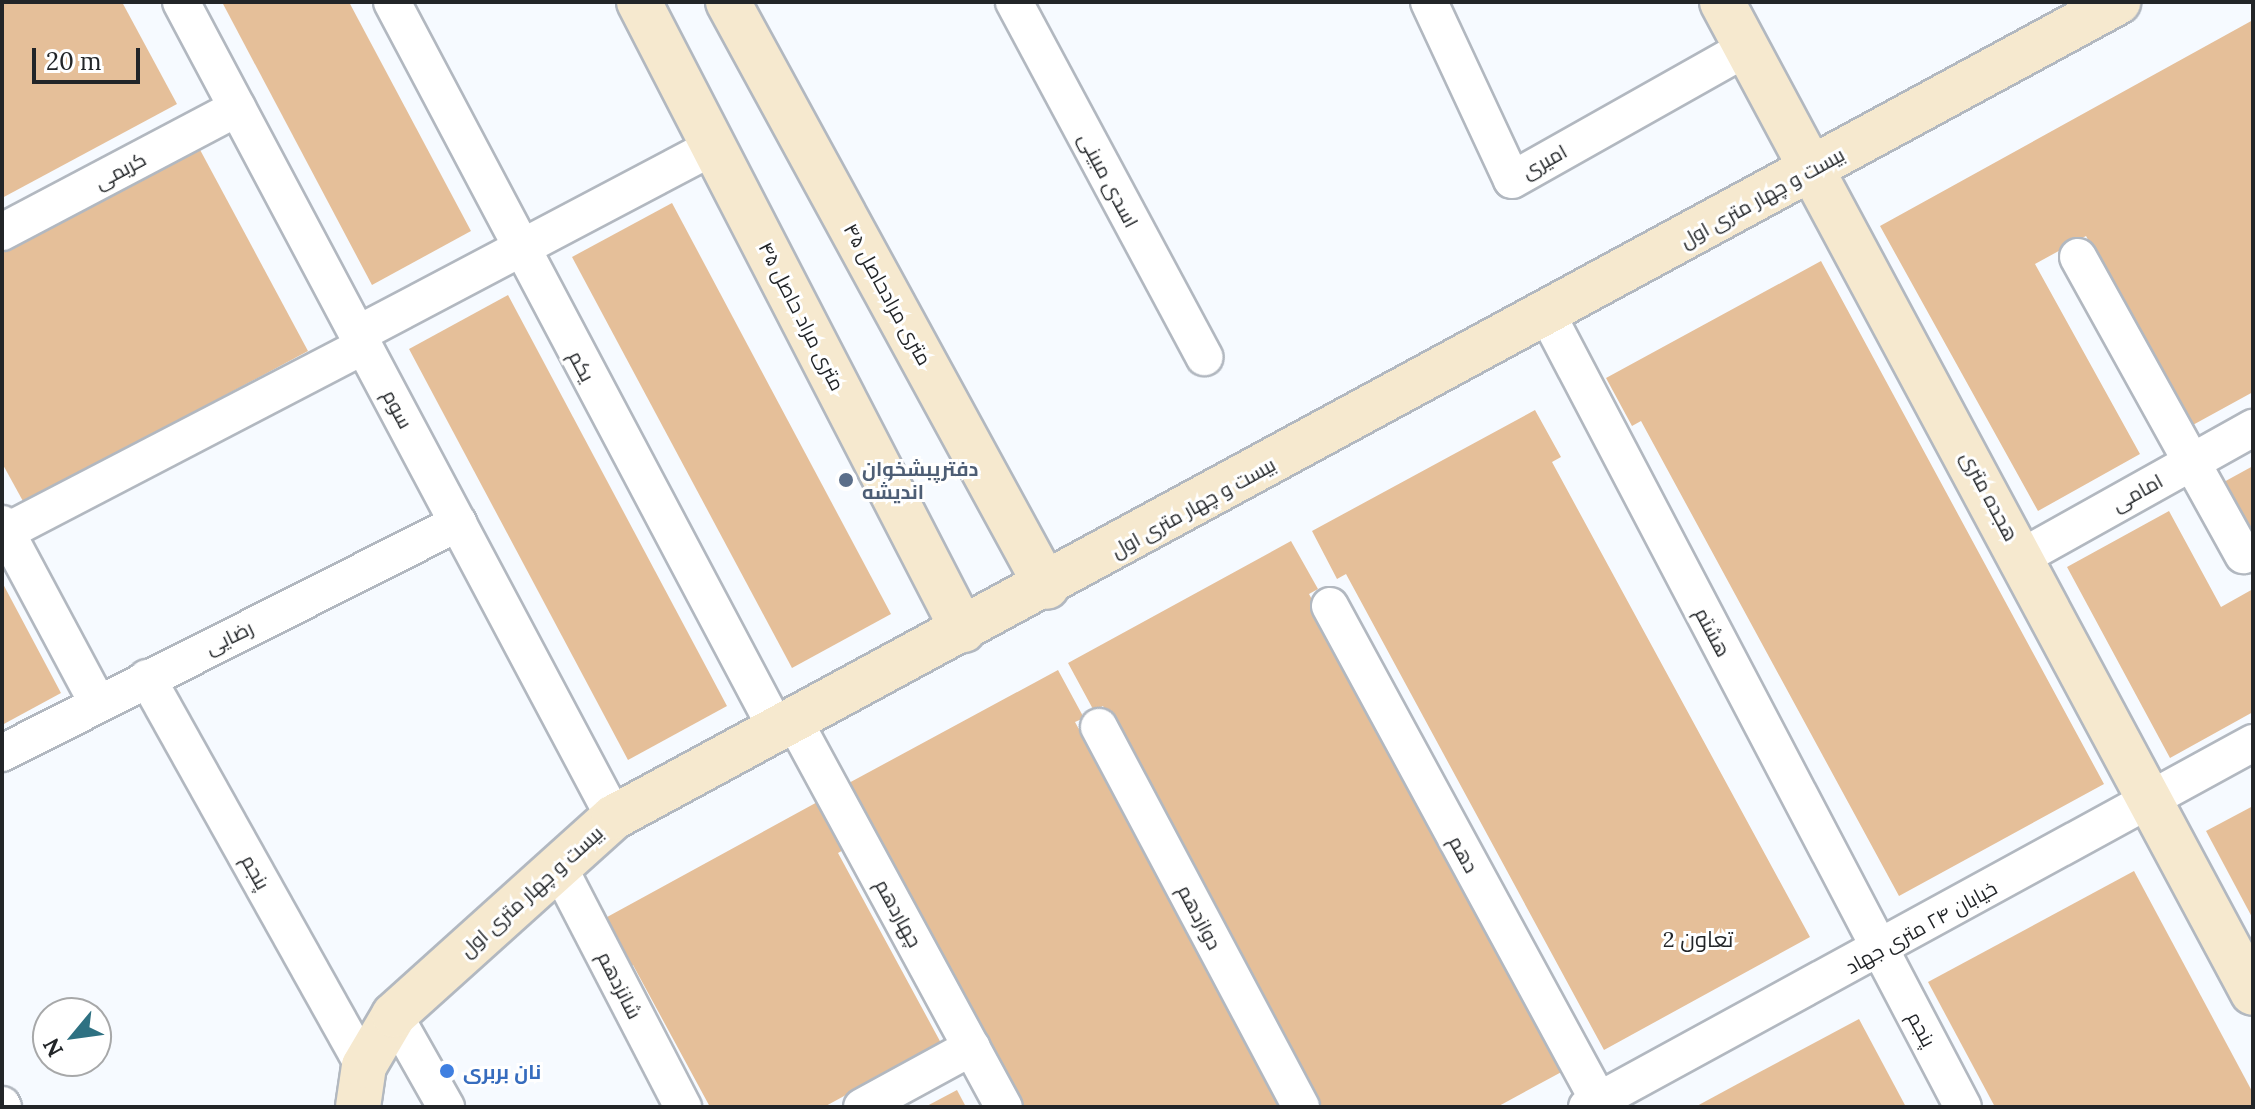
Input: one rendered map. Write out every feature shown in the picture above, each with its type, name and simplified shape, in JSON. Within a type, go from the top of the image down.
[{"type":"street","name":"سوم","points":[[181,2],[614,817]]},
{"type":"street","name":"یکم","points":[[392,2],[520,249],[784,723]]},
{"type":"street","name":"۴۵ متری مراد حاصل","points":[[639,2],[963,630]]},
{"type":"street","name":"۴۵ متری مرادحاصل","points":[[728,2],[1047,587]]},
{"type":"street","name":"اسدی مبینی","points":[[1014,2],[1204,357]]},
{"type":"street","name":"امیری","points":[[1429,2],[1512,180],[1748,47]]},
{"type":"street","name":"هجده متری","points":[[1722,2],[1815,167],[2253,993]]},
{"type":"street","name":"بیست و چهار متری اول","points":[[361,1086],[394,1015],[557,864],[614,817],[784,723],[1047,587],[2118,2]]},
{"type":"street","name":"کریمی","points":[[2,232],[237,108]]},
{"type":"street","points":[[97,702],[4,528],[361,340],[520,249],[715,146]]},
{"type":"street","points":[[2078,257],[2243,555]]},
{"type":"street","name":"هشتم","points":[[1547,314],[1880,950]]},
{"type":"street","name":"امامی","points":[[2022,557],[2253,428]]},
{"type":"street","name":"رضایی","points":[[2,753],[97,702],[458,523]]},
{"type":"street","name":"دهم","points":[[1330,606],[1596,1105]]},
{"type":"street","name":"پنجم","points":[[147,678],[361,1086]]},
{"type":"street","name":"چهاردهم","points":[[784,723],[1004,1107]]},
{"type":"street","name":"دوازدهم","points":[[1099,727],[1301,1107]]},
{"type":"street","name":"خیابان ۲۴ متری جهاد","points":[[1596,1105],[2253,743]]},
{"type":"street","name":"شانزدهم","points":[[557,864],[683,1107]]},
{"type":"street","name":"پنجم","points":[[1880,950],[1963,1107]]},
{"type":"street","points":[[394,1015],[446,1107]]},
{"type":"street","points":[[862,1107],[972,1047]]},
{"type":"building","points":[[2,2],[122,2],[177,104],[2,198]]},
{"type":"building","points":[[222,2],[349,2],[471,231],[372,285]]},
{"type":"building","points":[[2253,20],[2253,392],[2191,426],[2086,236],[2035,264],[2140,454],[2038,511],[1880,226]]},
{"type":"building","points":[[198,146],[308,351],[24,503],[2,463],[2,251]]},
{"type":"building","points":[[672,203],[891,614],[792,668],[572,257]]},
{"type":"building","points":[[1821,261],[2104,784],[1899,896],[1641,421],[1632,426],[1606,378]]},
{"type":"building","points":[[508,295],[727,706],[628,760],[409,349]]},
{"type":"building","points":[[1535,410],[1561,457],[1552,462],[1810,937],[1604,1050],[1346,574],[1337,579],[1312,531]]},
{"type":"building","points":[[2253,466],[2253,540],[2222,483]]},
{"type":"building","points":[[2169,511],[2221,607],[2253,589],[2253,712],[2170,758],[2067,567]]},
{"type":"building","points":[[1291,541],[1318,589],[1309,594],[1567,1069],[1497,1107],[1321,1107],[1103,706],[1094,711],[1068,663]]},
{"type":"building","points":[[2,582],[61,693],[2,725]]},
{"type":"building","points":[[1058,670],[1084,718],[1075,722],[1284,1107],[1017,1107],[834,791]]},
{"type":"building","points":[[821,800],[847,848],[838,853],[941,1043],[824,1107],[710,1107],[633,965],[624,969],[598,922]]},
{"type":"building","points":[[2253,806],[2253,919],[2206,831]]},
{"type":"building","points":[[2134,871],[2253,1093],[2253,1107],[1995,1107],[1928,982]]},
{"type":"building","points":[[1859,1019],[1906,1107],[1695,1107],[1756,1074]]},
{"type":"building","points":[[957,1090],[966,1107],[925,1107]]},
{"type":"place","name":"دفترپبشخوان اندیشه","points":[[846,480]]},
{"type":"place","name":"نان بربری","points":[[447,1071]]},
{"type":"district","name":"تعاون 2","points":[[1698,940]]}]
